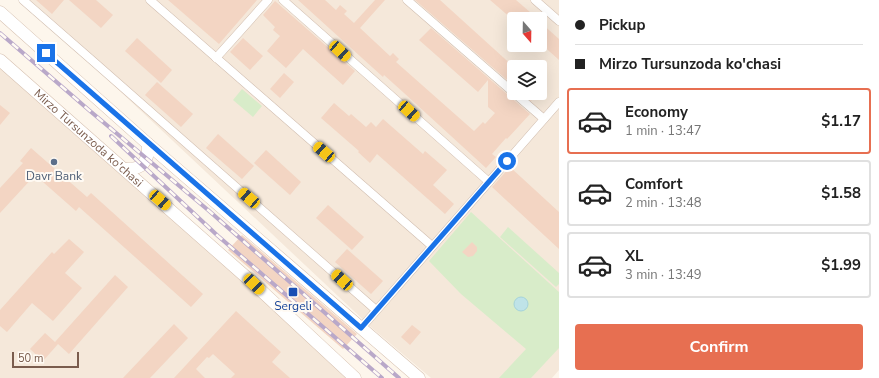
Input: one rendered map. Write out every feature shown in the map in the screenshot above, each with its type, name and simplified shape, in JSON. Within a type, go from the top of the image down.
[{"type":"main road","points":[[0,12],[148,144],[419,378]]},
{"type":"main road","name":"Mirzo Tursunzoda ko'chasi","points":[[0,60],[254,284],[355,378]]},
{"type":"main road","points":[[124,169],[134,169],[139,167],[145,161],[149,153],[148,144]]},
{"type":"street","points":[[23,0],[376,310]]},
{"type":"street","points":[[150,0],[432,246]]},
{"type":"street","points":[[216,58],[268,0]]},
{"type":"street","points":[[283,0],[489,182]]},
{"type":"street","points":[[407,0],[544,119]]},
{"type":"street","points":[[535,0],[559,21]]},
{"type":"street","points":[[361,328],[559,102]]},
{"type":"shaded area","points":[[23,0],[559,0],[559,370],[552,378],[431,378],[372,328]]},
{"type":"shaded area","points":[[0,60],[355,378],[0,378]]},
{"type":"green space","points":[[242,89],[262,106],[253,117],[233,100]]},
{"type":"green space","points":[[471,212],[559,292],[559,348],[531,378],[499,378],[526,349],[461,294],[429,261]]},
{"type":"green space","points":[[508,227],[559,273],[559,284],[556,287],[500,237]]},
{"type":"water","points":[[521,297],[526,299],[528,304],[526,309],[521,311],[516,309],[514,304],[516,299]]},
{"type":"building","points":[[36,0],[64,0],[52,14]]},
{"type":"building","points":[[69,0],[96,0],[113,15],[101,28]]},
{"type":"building","points":[[168,0],[257,0],[219,44]]},
{"type":"building","points":[[298,0],[325,0],[336,10],[340,5],[347,11],[344,14],[354,23],[375,0],[385,0],[360,28],[390,56],[393,53],[399,59],[396,62],[474,131],[483,122],[485,124],[495,113],[488,107],[488,80],[478,92],[419,40],[431,28],[507,94],[507,100],[514,100],[530,114],[492,154],[496,157],[486,168],[384,75],[383,77]]},
{"type":"building","points":[[415,0],[440,0],[507,61],[507,80]]},
{"type":"building","points":[[490,0],[516,0],[530,12],[507,12],[507,15]]},
{"type":"building","points":[[275,1],[355,71],[343,85],[303,49],[286,68],[267,51],[280,36],[273,30],[275,27],[263,15]]},
{"type":"building","points":[[547,28],[559,39],[559,60],[547,49]]},
{"type":"building","points":[[137,38],[172,70],[161,83],[125,51]]},
{"type":"building","points":[[243,38],[263,56],[250,70],[230,52]]},
{"type":"building","points":[[284,73],[294,82],[280,98],[270,89]]},
{"type":"building","points":[[157,82],[193,114],[181,127],[145,95]]},
{"type":"building","points":[[334,103],[349,116],[351,114],[366,127],[371,122],[376,127],[383,119],[423,154],[425,151],[447,170],[433,185],[454,204],[445,214],[377,154],[370,163],[358,152],[359,151],[321,118]]},
{"type":"building","points":[[0,105],[10,113],[0,125]]},
{"type":"building","points":[[218,134],[254,166],[242,179],[206,148]]},
{"type":"building","points":[[31,148],[87,197],[91,193],[203,294],[191,307],[79,207],[76,211],[35,175],[0,213],[0,188],[23,163],[20,161]]},
{"type":"building","points":[[266,150],[301,182],[290,195],[254,163]]},
{"type":"building","points":[[510,167],[559,212],[559,249],[492,187]]},
{"type":"building","points":[[328,205],[364,237],[352,250],[316,218]]},
{"type":"building","name":"Sergeli","points":[[242,235],[357,334],[343,349],[228,250]]},
{"type":"building","points":[[69,239],[84,252],[65,273],[82,288],[53,321],[32,303],[7,332],[0,326],[0,310],[52,252],[54,254]]},
{"type":"building","points":[[472,242],[477,247],[477,251],[473,256],[468,257],[462,252]]},
{"type":"building","points":[[347,249],[383,281],[371,294],[335,262]]},
{"type":"building","points":[[115,275],[128,287],[69,354],[58,344],[43,361],[30,349],[45,333],[55,342]]},
{"type":"building","points":[[236,311],[281,352],[272,362],[290,378],[231,378],[235,374],[213,354],[209,358],[207,357],[196,369],[205,378],[174,378]]},
{"type":"building","points":[[174,324],[188,338],[150,378],[123,378]]},
{"type":"building","points":[[412,325],[421,332],[410,345],[401,337]]},
{"type":"railway","points":[[0,33],[208,210],[399,378]]},
{"type":"railway","points":[[111,136],[218,236],[382,378]]},
{"type":"place","name":"Davr Bank","points":[[54,162]]},
{"type":"place","name":"Sergeli","points":[[293,292]]},
{"type":"route","points":[[46,53],[148,144],[361,328],[507,161]]}]
